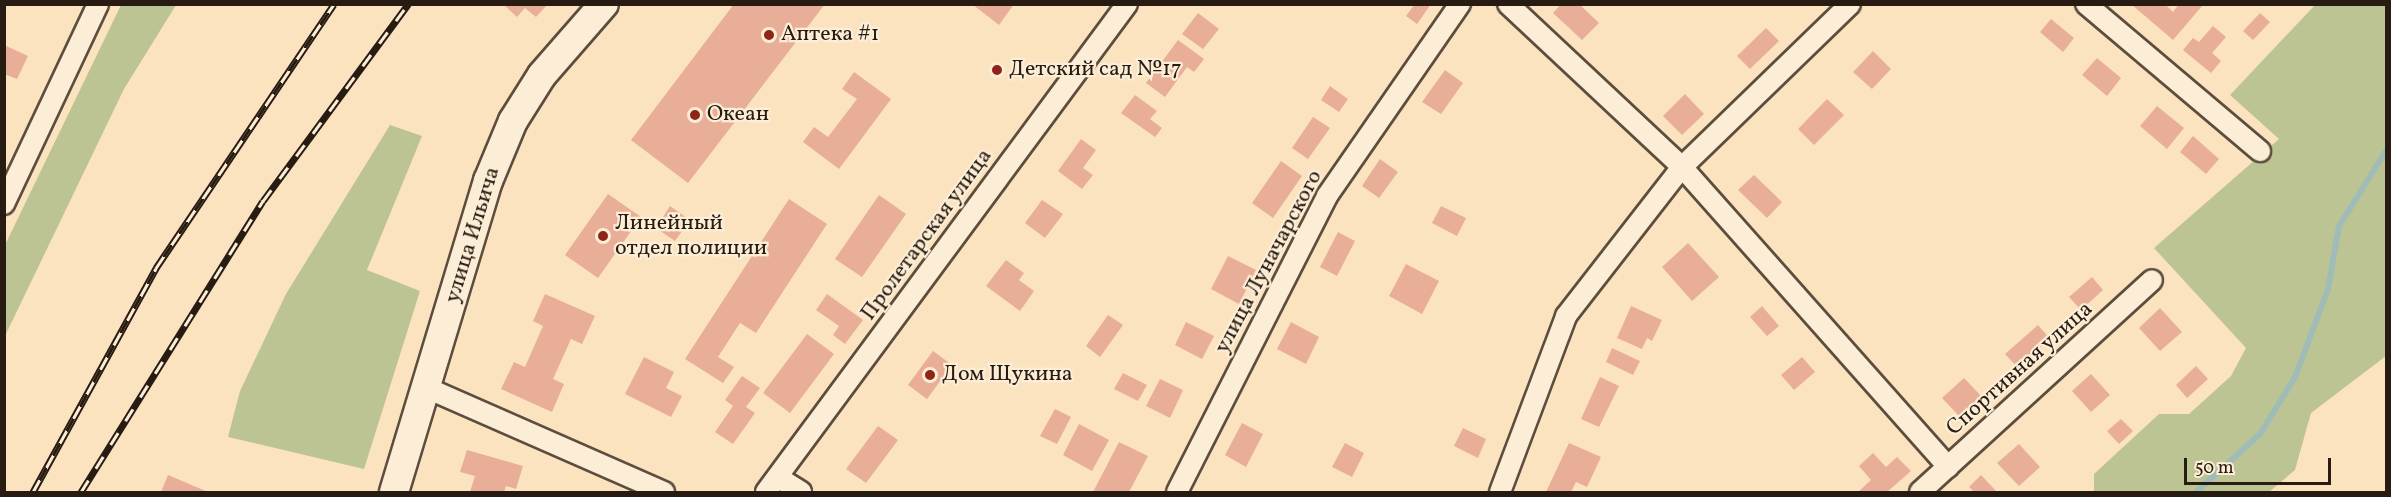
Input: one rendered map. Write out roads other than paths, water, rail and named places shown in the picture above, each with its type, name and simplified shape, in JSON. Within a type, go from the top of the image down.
[{"type":"main road","name":"улица Ильича","points":[[394,492],[488,181],[513,121],[542,75],[604,4]]},
{"type":"street","points":[[4,204],[98,4]]},
{"type":"street","name":"Пролетарская улица","points":[[772,485],[1126,4]]},
{"type":"street","name":"улица Луначарского","points":[[1177,492],[1327,196],[1460,4]]},
{"type":"street","points":[[1508,4],[1682,167],[1948,467]]},
{"type":"street","points":[[1500,492],[1566,316],[1682,167],[1850,4]]},
{"type":"street","points":[[2086,4],[2260,152]]},
{"type":"street","name":"Спортивная улица","points":[[1920,492],[2152,280]]},
{"type":"street","points":[[427,388],[664,492]]},
{"type":"street","points":[[772,485],[801,492]]},
{"type":"waterway","points":[[2196,492],[2260,434],[2295,377],[2328,289],[2339,226],[2386,151]]},
{"type":"railway","points":[[33,492],[156,268],[334,4]]},
{"type":"railway","points":[[81,492],[263,201],[408,4]]},
{"type":"place","name":"Аптека #1","points":[[769,35]]},
{"type":"place","name":"Детский сад №17","points":[[997,70]]},
{"type":"place","name":"Океан","points":[[695,115]]},
{"type":"place","name":"Линейный отдел полиции","points":[[603,236]]},
{"type":"place","name":"Дом Щукина","points":[[930,375]]}]
